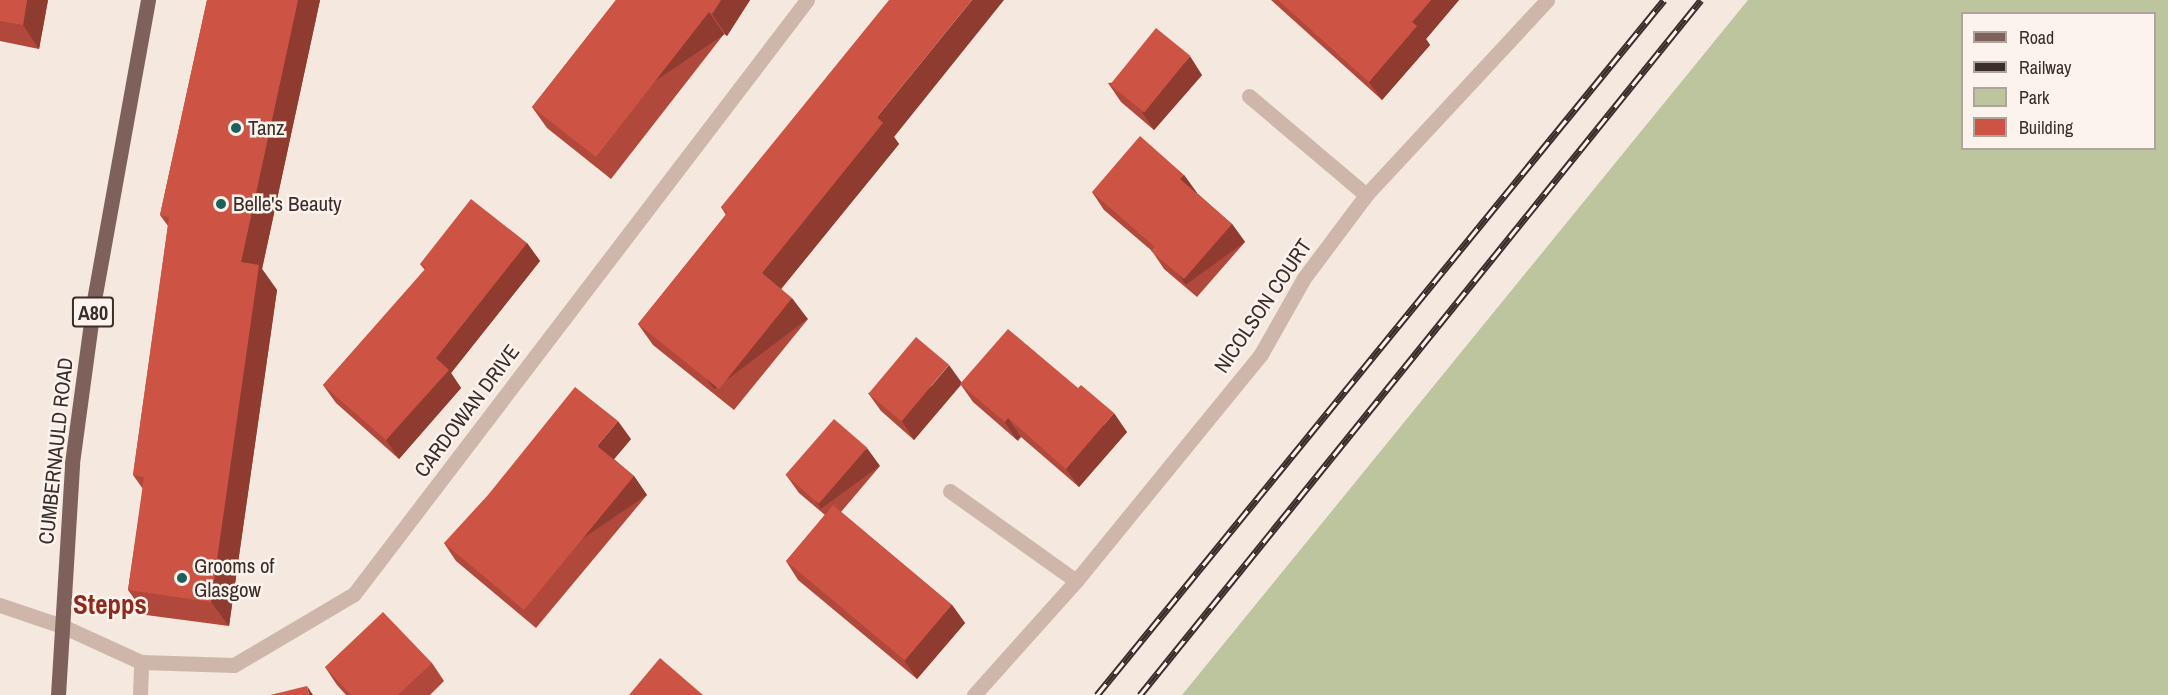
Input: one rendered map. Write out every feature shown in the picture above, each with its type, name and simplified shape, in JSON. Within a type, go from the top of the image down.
[{"type":"main road","name":"CUMBERNAULD ROAD","points":[[58,695],[72,463],[81,393],[148,0]]},
{"type":"street","name":"CARDOWAN DRIVE","points":[[0,605],[62,626],[141,662],[234,665],[354,594],[807,0]]},
{"type":"street","name":"NICOLSON COURT","points":[[974,695],[1076,581],[1261,354],[1304,278],[1366,195],[1547,0]]},
{"type":"street","points":[[1249,96],[1366,195]]},
{"type":"street","points":[[950,491],[1076,581]]},
{"type":"street","points":[[140,695],[141,662]]},
{"type":"green space","points":[[1748,0],[2168,0],[2168,695],[1182,695]]},
{"type":"building","points":[[0,0],[27,0],[23,25],[0,21]]},
{"type":"building","points":[[207,0],[298,0],[241,262],[259,265],[211,602],[128,590],[144,477],[133,475],[169,217],[160,215]]},
{"type":"building","points":[[616,0],[721,0],[712,14],[709,12],[596,157],[532,107]]},
{"type":"building","points":[[889,0],[972,0],[877,117],[883,123],[762,273],[792,298],[719,389],[638,324],[727,213],[721,207]]},
{"type":"building","points":[[1278,0],[1431,0],[1412,22],[1417,26],[1369,82]]},
{"type":"building","points":[[1156,28],[1190,56],[1144,112],[1110,85]]},
{"type":"building","points":[[1140,136],[1184,175],[1180,179],[1232,224],[1184,279],[1151,251],[1155,247],[1092,192]]},
{"type":"building","points":[[471,199],[527,243],[436,358],[449,370],[386,440],[323,385],[426,268],[420,264]]},
{"type":"building","points":[[1008,329],[1078,388],[1081,385],[1114,413],[1066,469],[1008,418],[1005,422],[960,384]]},
{"type":"building","points":[[916,337],[949,365],[901,421],[868,394]]},
{"type":"building","points":[[575,387],[618,421],[597,446],[634,476],[524,610],[444,543],[488,495]]},
{"type":"building","points":[[834,419],[867,448],[819,504],[785,475]]},
{"type":"building","points":[[833,505],[952,605],[905,661],[786,561]]},
{"type":"building","points":[[383,612],[432,663],[398,695],[351,695],[325,667]]},
{"type":"building","points":[[660,658],[703,695],[629,695]]},
{"type":"building","points":[[307,686],[309,695],[270,695]]},
{"type":"railway","points":[[1097,695],[1664,0]]},
{"type":"railway","points":[[1140,695],[1701,0]]},
{"type":"place","name":"Tanz","points":[[236,128]]},
{"type":"place","name":"Belle's Beauty","points":[[221,204]]},
{"type":"place","name":"Grooms of Glasgow","points":[[182,578]]},
{"type":"district","name":"Stepps","points":[[110,605]]}]
